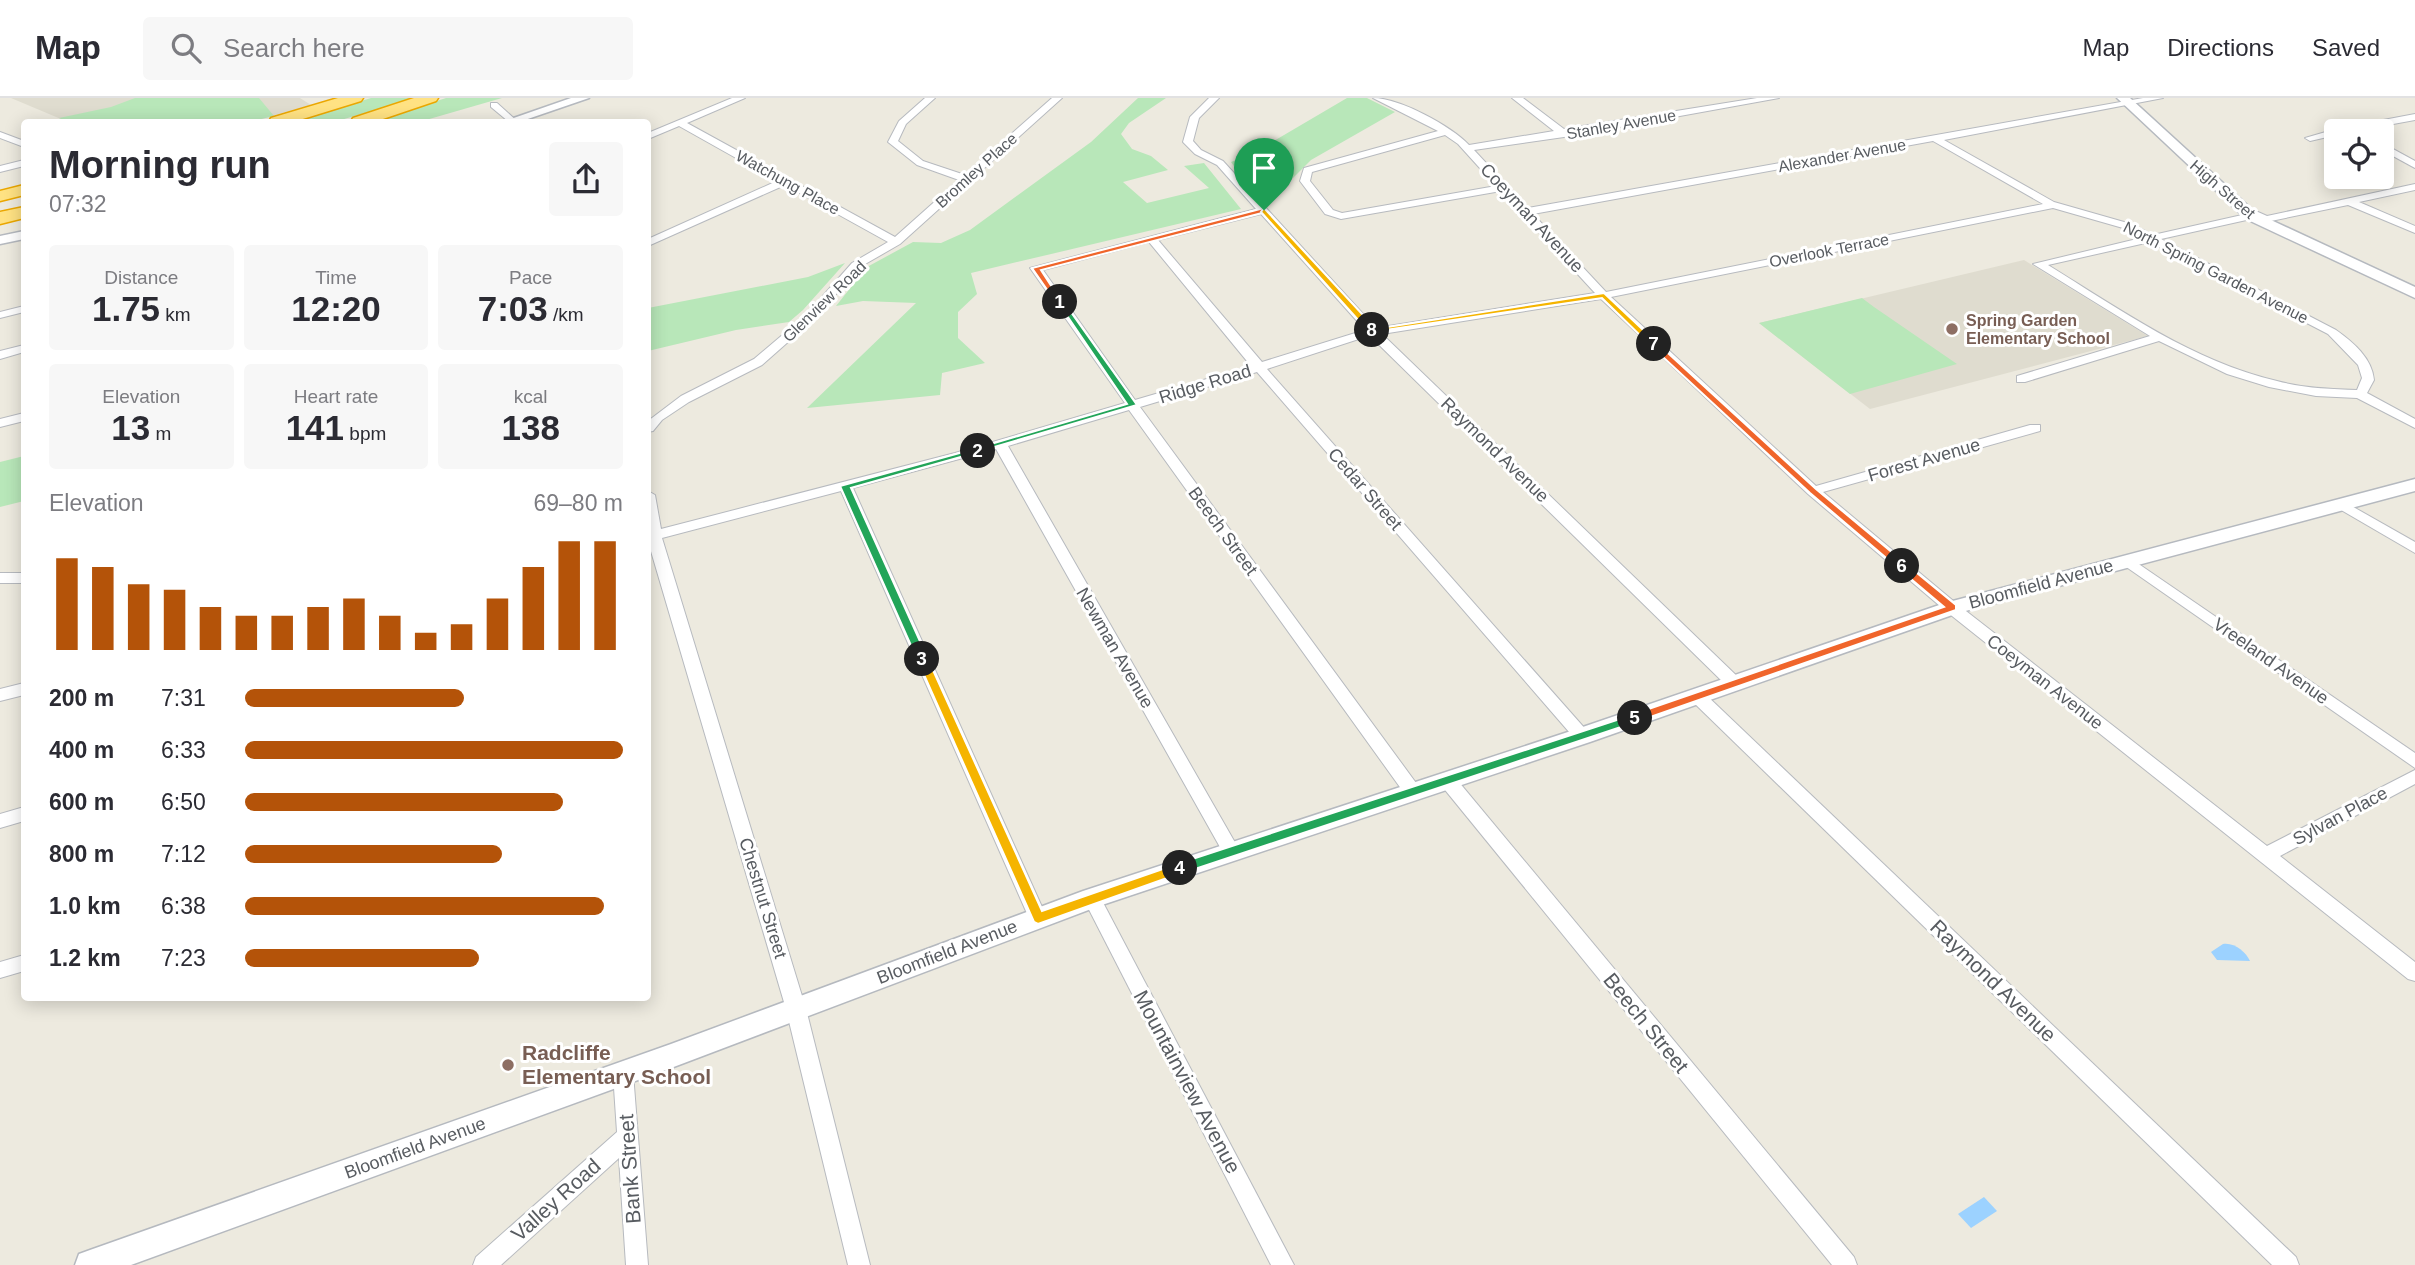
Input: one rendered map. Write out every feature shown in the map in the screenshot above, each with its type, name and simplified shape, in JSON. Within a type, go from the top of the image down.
[{"type":"highway","points":[[287,119],[355,98]]},
{"type":"highway","points":[[368,119],[430,98]]},
{"type":"highway","points":[[0,196],[21,191]]},
{"type":"highway","points":[[0,218],[21,214]]},
{"type":"street","points":[[520,119],[583,98]]},
{"type":"street","points":[[651,135],[740,98]]},
{"type":"street","points":[[930,98],[902,123],[893,142],[920,163],[966,180]]},
{"type":"street","name":"Bromley Place","points":[[896,242],[1057,98]]},
{"type":"street","name":"Raymond Avenue","points":[[1214,98],[1195,117],[1188,142],[1198,152],[1220,163],[1373,331],[1734,683]]},
{"type":"street","name":"Coeyman Avenue","points":[[1378,98],[1446,132],[1467,148],[1604,296],[1813,491],[1952,608],[2415,973]]},
{"type":"street","points":[[1517,98],[1564,134]]},
{"type":"street","name":"Stanley Avenue","points":[[1467,148],[1774,98]]},
{"type":"street","name":"Alexander Avenue","points":[[1526,212],[2126,101],[2158,98]]},
{"type":"street","name":"High Street","points":[[2126,101],[2251,216],[2415,293]]},
{"type":"street","points":[[494,106],[508,119]]},
{"type":"street","points":[[2394,121],[2415,117]]},
{"type":"street","name":"Watchung Place","points":[[680,123],[896,242]]},
{"type":"street","points":[[1446,132],[1308,170],[1305,181],[1329,212],[1341,216],[1504,188]]},
{"type":"street","points":[[0,135],[21,143]]},
{"type":"street","points":[[2310,138],[2324,135]]},
{"type":"street","name":"North Spring Garden Avenue","points":[[1934,138],[2053,205],[2127,226],[2332,332],[2358,357],[2366,372],[2367,383],[2360,394]]},
{"type":"street","points":[[2394,153],[2415,165]]},
{"type":"street","points":[[0,169],[20,164]]},
{"type":"street","points":[[651,242],[785,181]]},
{"type":"street","points":[[2415,187],[2266,219],[2258,215],[2251,216],[2038,264],[2160,337],[2217,365],[2258,380],[2318,394],[2360,394],[2415,424]]},
{"type":"street","points":[[2348,201],[2415,230]]},
{"type":"street","name":"Overlook Terrace","points":[[1604,296],[2053,205]]},
{"type":"street","points":[[1151,238],[1264,210]]},
{"type":"street","points":[[0,240],[21,236]]},
{"type":"street","name":"Beech Street","points":[[1151,238],[1036,268],[1413,792]]},
{"type":"street","name":"Cedar Street","points":[[1151,238],[1259,368],[1582,736]]},
{"type":"street","name":"Glenview Road","points":[[651,425],[685,399],[758,362],[810,317],[856,265],[896,242]]},
{"type":"street","name":"Ridge Road","points":[[651,536],[1000,444],[1259,368],[1373,331],[1604,296]]},
{"type":"street","points":[[0,315],[21,310]]},
{"type":"street","points":[[2021,379],[2160,337]]},
{"type":"street","points":[[0,355],[21,350]]},
{"type":"street","points":[[0,423],[21,418]]},
{"type":"street","name":"Forest Avenue","points":[[1813,491],[2035,428]]},
{"type":"street","name":"Newman Avenue","points":[[1000,444],[1231,851]]},
{"type":"street","points":[[845,486],[1038,918]]},
{"type":"street","name":"Bloomfield Avenue","points":[[90,1265],[623,1073],[1092,898],[1582,736],[1952,608],[2413,487]]},
{"type":"street","points":[[2341,504],[2415,548]]},
{"type":"street","name":"Chestnut Street","points":[[651,536],[796,1009],[859,1265]]},
{"type":"street","name":"Vreeland Avenue","points":[[2127,561],[2415,762]]},
{"type":"street","points":[[0,578],[21,578]]},
{"type":"street","points":[[0,695],[21,690]]},
{"type":"street","name":"Raymond Avenue","points":[[1697,696],[2288,1265]]},
{"type":"street","name":"Sylvan Place","points":[[2264,856],[2415,776]]},
{"type":"street","name":"Beech Street","points":[[1447,780],[1846,1265]]},
{"type":"street","points":[[0,821],[21,815]]},
{"type":"street","name":"Mountainview Avenue","points":[[1092,898],[1283,1265]]},
{"type":"street","points":[[0,970],[21,964]]},
{"type":"street","name":"Bank Street","points":[[623,1073],[637,1265]]},
{"type":"street","name":"Valley Road","points":[[484,1265],[628,1136]]},
{"type":"shaded area","points":[[11,98],[300,98],[311,105],[260,119],[61,119]]},
{"type":"shaded area","name":"Spring Garden Elementary School","points":[[2024,260],[2148,336],[1870,409],[1759,323]]},
{"type":"green space","points":[[135,98],[259,98],[274,116],[262,119],[59,118],[111,107]]},
{"type":"green space","points":[[371,98],[416,98],[344,119],[302,119]]},
{"type":"green space","points":[[446,98],[502,98],[429,119],[382,119]]},
{"type":"green space","points":[[1138,98],[1166,98],[1129,123],[1121,134],[1132,149],[1151,156],[1168,170],[1123,182],[1147,203],[1209,188],[1184,166],[1204,163],[1241,209],[971,273],[977,294],[958,312],[958,338],[985,363],[942,373],[940,395],[807,408],[916,303],[863,301],[836,306],[867,267],[913,242],[941,243],[970,230],[1091,142]]},
{"type":"green space","points":[[1347,98],[1367,98],[1395,112],[1311,160],[1290,181],[1252,192],[1231,162],[1255,152]]},
{"type":"green space","points":[[845,263],[789,322],[736,330],[651,350],[651,307],[808,277]]},
{"type":"green space","points":[[1862,298],[1957,364],[1850,394],[1759,323]]},
{"type":"green space","points":[[21,457],[21,502],[0,507],[0,462]]},
{"type":"water","points":[[2223,944],[2239,948],[2250,961],[2217,960],[2211,952]]},
{"type":"water","points":[[1984,1197],[1997,1211],[1971,1228],[1958,1214]]},
{"type":"place","name":"Spring Garden Elementary School","points":[[1952,329]]},
{"type":"place","name":"Radcliffe Elementary School","points":[[508,1065]]},
{"type":"route","points":[[1264,210],[1373,331],[1604,296],[1813,491],[1952,608],[1582,736],[1231,851],[1038,918],[845,486],[960,456],[1132,405],[1036,268],[1264,210]]}]
